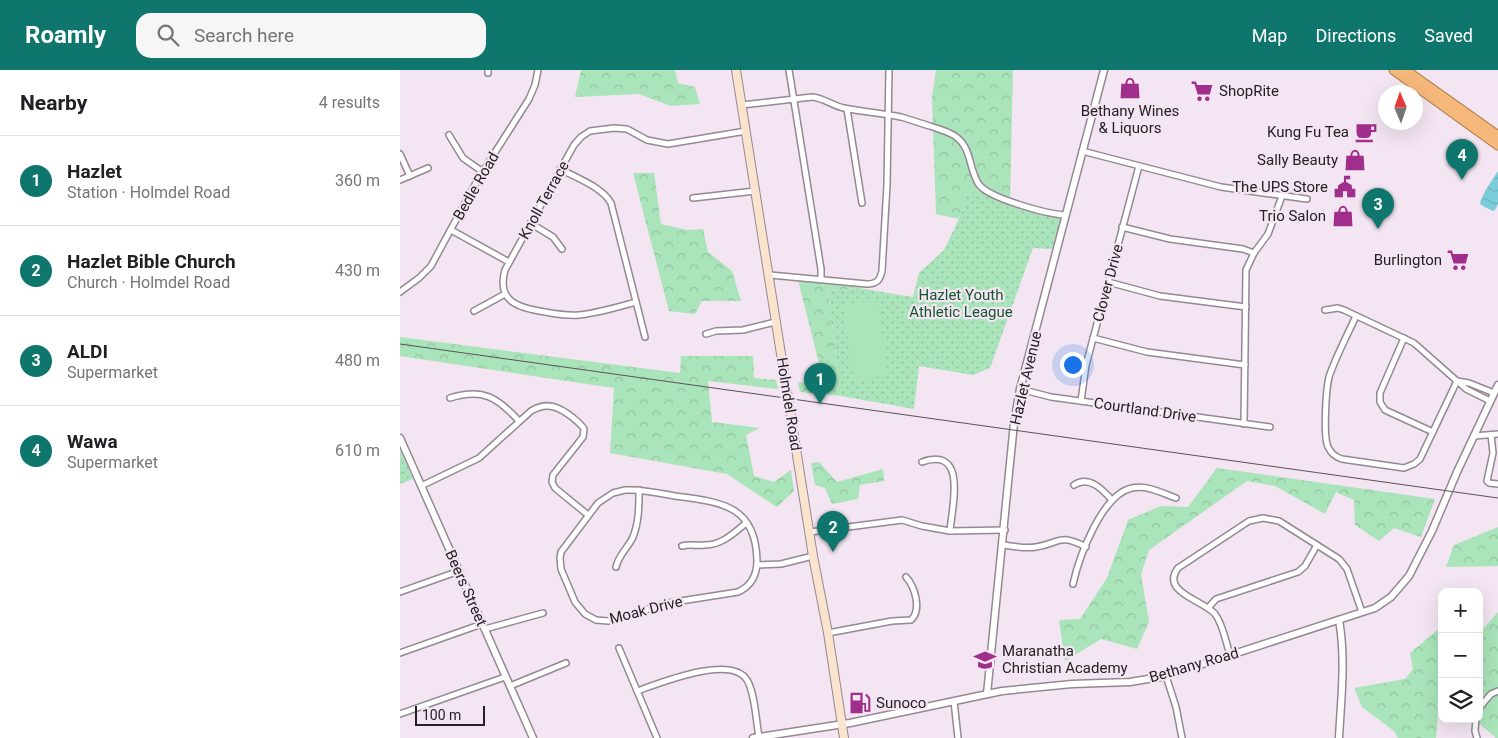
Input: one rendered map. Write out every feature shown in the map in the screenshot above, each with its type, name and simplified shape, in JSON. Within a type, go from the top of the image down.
[{"type":"highway","points":[[1394,70],[1498,144]]},
{"type":"highway","points":[[1405,70],[1498,136]]},
{"type":"highway","points":[[1473,117],[1498,126]]},
{"type":"main road","name":"Holmdel Road","points":[[736,70],[770,274],[813,556],[828,633],[844,738]]},
{"type":"street","name":"Bedle Road","points":[[400,292],[427,271],[483,172],[529,99],[535,85],[538,70]]},
{"type":"street","points":[[789,70],[821,269],[821,279]]},
{"type":"street","points":[[770,274],[867,284],[877,283],[882,270],[887,185],[888,70]]},
{"type":"street","name":"Hazlet Avenue","points":[[987,694],[1005,530],[1014,424],[1020,389],[1104,70]]},
{"type":"street","points":[[742,105],[816,97],[847,109],[888,115],[942,130],[957,138],[968,151],[977,182],[988,193],[1054,214],[1065,215]]},
{"type":"street","points":[[847,109],[862,203]]},
{"type":"street","name":"Knoll Terrace","points":[[505,294],[503,277],[509,262],[577,140],[585,134],[595,130],[622,128],[647,140],[668,144],[746,131]]},
{"type":"street","points":[[449,135],[463,158],[483,172]]},
{"type":"street","points":[[1082,151],[1220,188],[1307,199]]},
{"type":"street","points":[[400,154],[410,176]]},
{"type":"street","name":"Clover Drive","points":[[1082,401],[1086,364],[1139,166]]},
{"type":"street","points":[[400,180],[428,168]]},
{"type":"street","points":[[560,169],[600,191],[613,207],[645,337]]},
{"type":"street","points":[[693,198],[755,191]]},
{"type":"street","points":[[1244,424],[1246,270],[1254,253],[1268,234],[1282,196]]},
{"type":"street","points":[[530,223],[553,237],[562,249]]},
{"type":"street","points":[[1122,227],[1170,239],[1243,249],[1254,253]]},
{"type":"street","points":[[451,230],[509,262]]},
{"type":"street","points":[[1108,282],[1160,296],[1246,307]]},
{"type":"street","points":[[474,311],[505,294],[520,308],[570,315],[588,314],[636,302]]},
{"type":"street","points":[[1325,310],[1338,308],[1404,338],[1418,346],[1466,388],[1490,401]]},
{"type":"street","points":[[1356,316],[1328,381],[1326,440],[1329,449],[1335,456],[1342,459],[1404,468],[1414,464],[1420,459],[1457,381]]},
{"type":"street","points":[[706,334],[716,330],[743,330],[776,322]]},
{"type":"street","points":[[1093,338],[1146,352],[1245,366]]},
{"type":"street","points":[[1404,338],[1380,393],[1380,402],[1387,411],[1433,432]]},
{"type":"street","points":[[1457,381],[1469,383],[1494,393]]},
{"type":"street","name":"Bethany Road","points":[[756,738],[842,724],[987,694],[1038,686],[1130,682],[1166,676],[1362,612],[1385,602],[1397,592],[1409,576],[1432,531],[1498,385]]},
{"type":"street","name":"Courtland Drive","points":[[1020,389],[1051,397],[1270,428]]},
{"type":"street","points":[[450,398],[472,393],[487,396],[502,404],[519,421]]},
{"type":"street","points":[[421,486],[478,458],[519,421],[538,407],[549,405],[561,409],[582,426],[584,431],[583,437],[554,475],[552,482],[555,488],[588,515]]},
{"type":"street","points":[[1474,436],[1498,434]]},
{"type":"street","points":[[1491,435],[1493,453],[1487,481],[1498,484]]},
{"type":"street","name":"Beers Street","points":[[400,438],[533,738]]},
{"type":"street","points":[[922,462],[939,459],[945,462],[952,470],[955,481],[950,531]]},
{"type":"street","points":[[1074,485],[1083,481],[1092,483],[1112,500]]},
{"type":"street","points":[[1073,584],[1098,520],[1112,500],[1123,491],[1136,488],[1155,490],[1176,498]]},
{"type":"street","name":"Moak Drive","points":[[625,490],[639,490],[718,503],[738,513],[753,534],[756,542],[757,565],[755,575],[746,588],[738,592],[668,603],[614,620],[596,620],[585,614],[577,606],[560,564],[563,548],[602,500],[613,493],[625,490]]},
{"type":"street","points":[[616,567],[618,559],[630,543],[636,528],[639,490]]},
{"type":"street","points":[[1230,655],[1218,618],[1208,608],[1179,591],[1174,580],[1175,572],[1178,568],[1246,523],[1257,519],[1275,520],[1339,559],[1347,569],[1362,612]]},
{"type":"street","points":[[810,532],[902,520],[950,531],[1005,530]]},
{"type":"street","points":[[682,546],[715,544],[726,539],[746,523]]},
{"type":"street","points":[[1003,545],[1033,548],[1063,539],[1086,547]]},
{"type":"street","points":[[1208,608],[1216,599],[1298,572],[1305,566],[1317,545]]},
{"type":"street","points":[[757,565],[781,564],[813,556]]},
{"type":"street","points":[[400,592],[459,571]]},
{"type":"street","points":[[828,633],[892,621],[911,620],[916,615],[917,609],[914,590],[906,577]]},
{"type":"street","points":[[400,653],[483,626],[543,613]]},
{"type":"street","points":[[1338,620],[1342,638],[1339,738]]},
{"type":"street","points":[[619,648],[658,738]]},
{"type":"street","points":[[510,686],[566,663]]},
{"type":"street","points":[[637,691],[701,671],[733,670],[742,674],[750,684],[756,738]]},
{"type":"street","points":[[1166,676],[1176,707],[1182,738]]},
{"type":"street","points":[[400,714],[506,677]]},
{"type":"street","points":[[1483,703],[1491,694],[1498,691]]},
{"type":"street","points":[[954,701],[958,738]]},
{"type":"street","points":[[1476,723],[1477,738]]},
{"type":"green space","points":[[581,70],[675,70],[678,83],[695,87],[700,104],[671,106],[639,94],[575,97]]},
{"type":"green space","points":[[936,70],[1013,70],[1010,202],[977,189],[965,198],[959,219],[936,214],[932,97]]},
{"type":"green space","points":[[633,173],[654,173],[661,224],[687,230],[703,229],[708,252],[732,271],[741,301],[702,301],[695,314],[669,311]]},
{"type":"green space","name":"Hazlet Youth Athletic League","points":[[977,189],[1010,202],[1047,211],[1061,219],[1052,249],[1033,248],[990,368],[973,375],[919,366],[914,409],[841,396],[828,291],[858,288],[913,297],[919,273],[944,250],[959,219],[965,198]]},
{"type":"green space","points":[[797,276],[877,286],[828,291],[841,396],[800,392],[798,382],[813,383],[822,375]]},
{"type":"green space","points":[[877,300],[888,376],[854,380],[843,304]]},
{"type":"green space","points":[[400,337],[680,373],[681,356],[753,356],[754,378],[776,380],[778,389],[708,381],[712,422],[760,428],[746,435],[754,476],[774,482],[791,470],[794,491],[777,507],[727,474],[610,453],[614,388],[400,356]]},
{"type":"green space","points":[[400,449],[413,479],[400,484]]},
{"type":"green space","points":[[819,462],[837,482],[883,469],[884,481],[860,485],[858,499],[832,504],[825,488],[815,485],[811,463]]},
{"type":"green space","points":[[1217,468],[1435,499],[1421,537],[1394,528],[1379,541],[1355,525],[1354,500],[1336,492],[1325,514],[1275,486],[1247,481],[1149,550],[1141,574],[1149,622],[1137,649],[1101,639],[1065,661],[1059,620],[1080,619],[1107,578],[1128,520],[1161,506],[1188,507]]},
{"type":"green space","points":[[1498,527],[1498,566],[1446,567],[1454,545]]},
{"type":"green space","points":[[1498,612],[1498,738],[1479,723],[1483,723],[1483,629]]},
{"type":"green space","points":[[1438,630],[1438,714],[1436,738],[1398,738],[1394,731],[1362,707],[1354,688],[1405,679],[1413,669],[1410,653]]},
{"type":"water","points":[[1498,171],[1498,204],[1493,211],[1480,203],[1485,191]]},
{"type":"railway","points":[[400,344],[1498,498]]},
{"type":"place","name":"Bethany Wines & Liquors","points":[[1130,88]]},
{"type":"place","name":"ShopRite","points":[[1202,91]]},
{"type":"place","name":"Kung Fu Tea","points":[[1366,132]]},
{"type":"place","name":"Sally Beauty","points":[[1355,160]]},
{"type":"place","name":"Wawa","points":[[1462,180]]},
{"type":"place","name":"The UPS Store","points":[[1345,187]]},
{"type":"place","name":"Trio Salon","points":[[1343,216]]},
{"type":"place","name":"ALDI","points":[[1378,229]]},
{"type":"place","name":"Burlington","points":[[1458,260]]},
{"type":"place","name":"Hazlet","points":[[820,404]]},
{"type":"place","name":"Hazlet Bible Church","points":[[833,552]]},
{"type":"place","name":"Maranatha Christian Academy","points":[[985,660]]},
{"type":"place","name":"Sunoco","points":[[860,703]]}]
